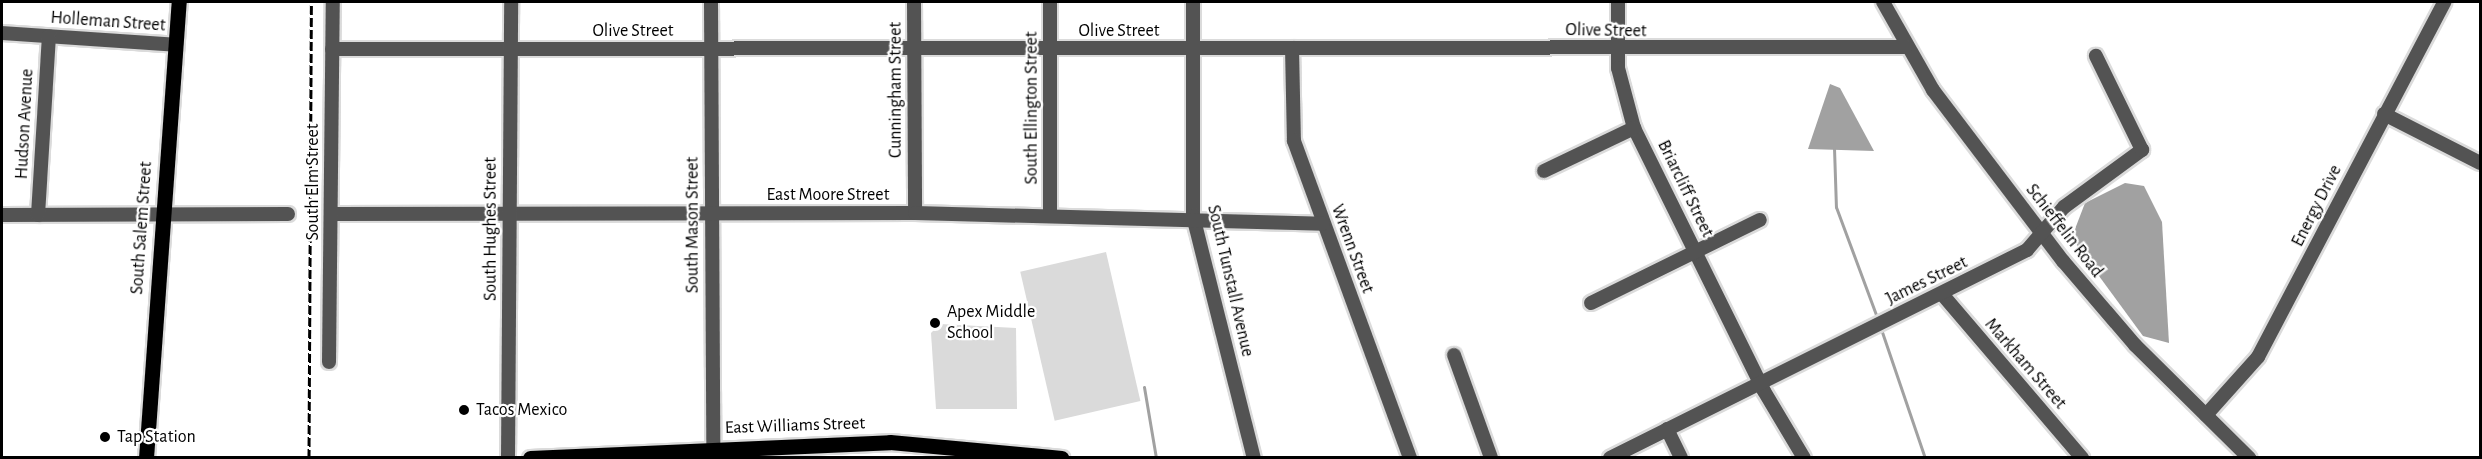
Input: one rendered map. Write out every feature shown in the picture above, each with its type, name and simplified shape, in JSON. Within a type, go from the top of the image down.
[{"type":"main road","name":"South Salem Street","points":[[146,458],[179,2]]},
{"type":"main road","name":"East Williams Street","points":[[530,458],[713,448],[890,442],[1061,458]]},
{"type":"street","name":"South Elm Street","points":[[329,362],[333,2]]},
{"type":"street","name":"South Hughes Street","points":[[508,458],[511,2]]},
{"type":"street","name":"South Mason Street","points":[[711,2],[713,448]]},
{"type":"street","name":"Cunningham Street","points":[[914,2],[915,213]]},
{"type":"street","name":"South Ellington Street","points":[[1050,2],[1050,215]]},
{"type":"street","name":"South Tunstall Avenue","points":[[1192,2],[1193,216],[1254,458]]},
{"type":"street","name":"Briarcliff Street","points":[[1618,2],[1617,50],[1623,101],[1634,129],[1759,383],[1804,458]]},
{"type":"street","name":"Schieffelin Road","points":[[1883,2],[1906,47],[2042,232],[2135,345],[2249,458]]},
{"type":"street","name":"Energy Drive","points":[[2206,415],[2258,357],[2444,2]]},
{"type":"street","name":"Holleman Street","points":[[2,33],[176,45]]},
{"type":"street","name":"Hudson Avenue","points":[[38,215],[49,36]]},
{"type":"street","name":"Olive Street","points":[[332,49],[1617,50],[1906,47]]},
{"type":"street","name":"Wrenn Street","points":[[1292,48],[1290,123],[1323,224],[1410,458]]},
{"type":"street","name":"James Street","points":[[1610,458],[2027,250],[2064,207],[2142,150],[2096,56]]},
{"type":"street","points":[[2384,114],[2481,163]]},
{"type":"street","points":[[1544,171],[1634,129]]},
{"type":"street","name":"East Moore Street","points":[[332,214],[915,213],[1193,216],[1323,224]]},
{"type":"street","points":[[2,215],[288,214]]},
{"type":"street","points":[[1591,303],[1760,220]]},
{"type":"street","name":"Markham Street","points":[[1942,294],[2082,458]]},
{"type":"street","points":[[1454,355],[1491,458]]},
{"type":"street","points":[[1667,429],[1682,458]]},
{"type":"shaded area","points":[[1830,84],[1840,88],[1874,151],[1808,149]]},
{"type":"shaded area","points":[[2125,183],[2144,186],[2162,222],[2169,343],[2143,336],[2077,246],[2075,229],[2085,203]]},
{"type":"shaded area","points":[[1106,252],[1140,401],[1055,421],[1020,272]]},
{"type":"shaded area","points":[[940,324],[1016,328],[1017,409],[936,409],[931,333]]},
{"type":"waterway","points":[[1834,148],[1836,207],[1878,320]]},
{"type":"waterway","points":[[1881,329],[1925,458]]},
{"type":"waterway","points":[[1144,387],[1156,458]]},
{"type":"railway","points":[[309,458],[311,2]]},
{"type":"place","name":"Apex Middle School","points":[[935,323]]},
{"type":"place","name":"Tacos Mexico","points":[[464,410]]},
{"type":"place","name":"Tap Station","points":[[105,437]]}]
